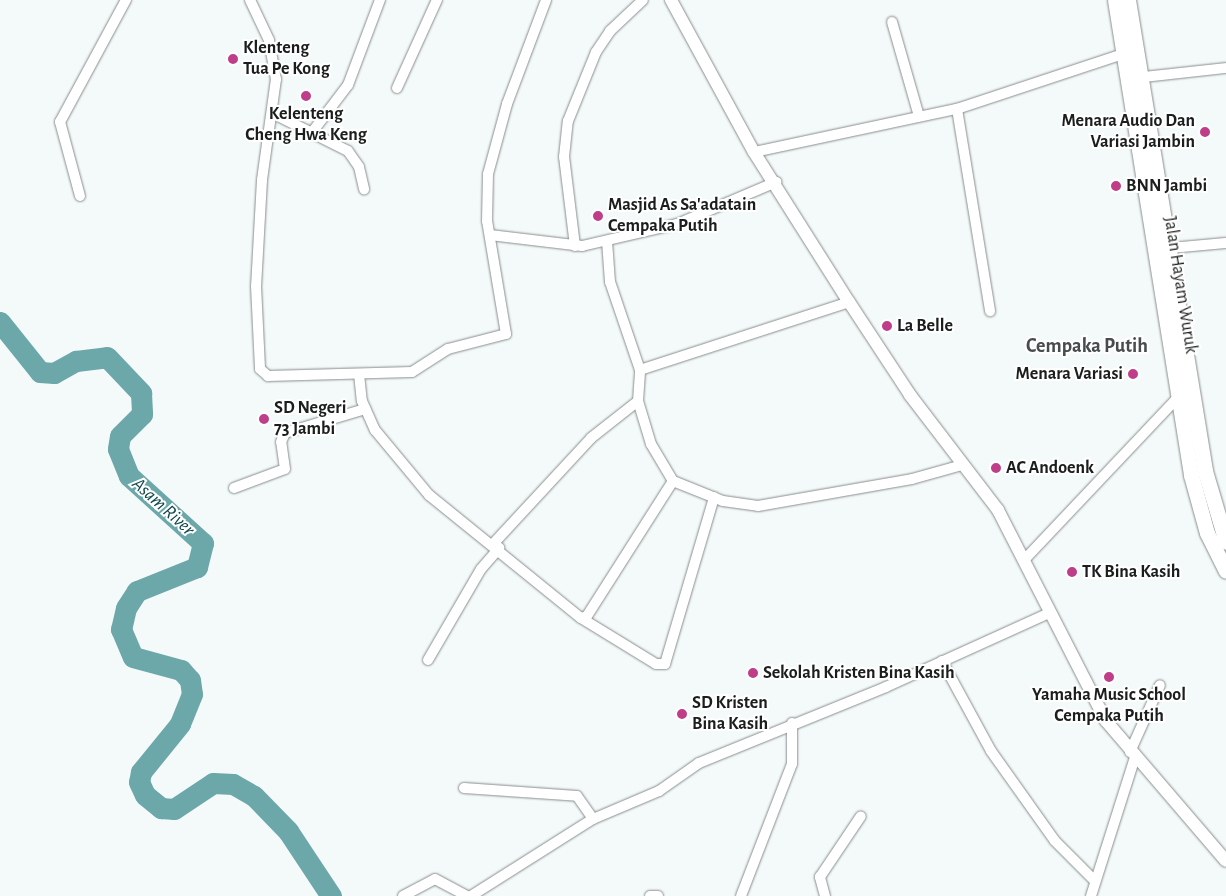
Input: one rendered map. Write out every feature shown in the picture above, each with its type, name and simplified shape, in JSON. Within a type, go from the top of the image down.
[{"type":"main road","name":"Jalan Hayam Wuruk","points":[[1115,0],[1131,52]]},
{"type":"main road","name":"Jalan Hayam Wuruk","points":[[1128,0],[1131,52],[1178,396],[1198,504],[1226,571]]},
{"type":"main road","name":"Jalan Hayam Wuruk","points":[[1135,79],[1170,248],[1205,471],[1226,542]]},
{"type":"street","points":[[80,196],[60,122],[126,0]]},
{"type":"street","points":[[250,0],[269,40],[276,79],[262,180],[256,286],[260,369],[268,376],[412,372],[448,349],[506,334],[490,235],[488,174],[505,111],[546,0]]},
{"type":"street","points":[[310,135],[348,85],[380,0]]},
{"type":"street","points":[[397,88],[437,0]]},
{"type":"street","points":[[575,246],[564,157],[568,121],[596,52],[610,31],[643,0]]},
{"type":"street","points":[[671,0],[754,152],[776,182],[848,302],[962,465],[998,510],[1026,558],[1049,613],[1093,699],[1133,754],[1226,862]]},
{"type":"street","points":[[892,22],[919,116]]},
{"type":"street","points":[[754,152],[957,109],[1131,52]]},
{"type":"street","points":[[1135,79],[1226,68]]},
{"type":"street","points":[[957,109],[990,311]]},
{"type":"street","points":[[272,113],[310,135],[348,151],[360,167],[364,189]]},
{"type":"street","points":[[490,235],[575,246],[607,241],[677,224],[776,182]]},
{"type":"street","points":[[607,241],[610,282],[640,370],[638,401],[651,444],[673,481],[714,497],[758,506],[912,479],[962,465]]},
{"type":"street","points":[[1170,248],[1226,243]]},
{"type":"street","points":[[640,370],[848,302]]},
{"type":"street","points":[[359,374],[365,409],[375,430],[429,495],[496,546],[581,618],[656,664],[665,664],[714,497]]},
{"type":"street","points":[[1026,558],[1178,396]]},
{"type":"street","points":[[428,660],[496,546],[591,438],[638,401]]},
{"type":"street","points":[[234,488],[285,469],[281,442],[285,433],[365,409]]},
{"type":"street","points":[[581,618],[588,616],[673,481]]},
{"type":"street","points":[[403,896],[435,879],[469,896],[593,819],[659,791],[699,763],[942,661],[1049,613]]},
{"type":"street","points":[[942,661],[991,751],[1055,841],[1094,880]]},
{"type":"street","points":[[1091,896],[1094,880],[1133,754],[1160,684]]},
{"type":"street","points":[[741,896],[792,764],[792,724]]},
{"type":"street","points":[[464,788],[577,796],[593,819]]},
{"type":"street","points":[[825,896],[820,877],[861,816]]},
{"type":"street","points":[[650,896],[658,896]]},
{"type":"waterway","name":"Asam River","points":[[0,322],[40,372],[54,373],[76,361],[107,357],[141,393],[142,414],[120,436],[118,449],[129,476],[203,543],[197,567],[137,591],[126,608],[121,629],[133,657],[181,670],[190,680],[192,694],[180,724],[141,772],[139,782],[145,795],[161,808],[174,809],[213,783],[233,784],[254,796],[288,831],[331,896]]},
{"type":"place","name":"Klenteng Tua Pe Kong","points":[[233,59]]},
{"type":"place","name":"Kelenteng Cheng Hwa Keng","points":[[306,96]]},
{"type":"place","name":"Menara Audio Dan Variasi Jambin","points":[[1205,132]]},
{"type":"place","name":"BNN Jambi","points":[[1116,186]]},
{"type":"place","name":"Masjid As Sa'adatain Cempaka Putih","points":[[598,216]]},
{"type":"place","name":"La Belle","points":[[887,326]]},
{"type":"place","name":"Menara Variasi","points":[[1133,374]]},
{"type":"place","name":"SD Negeri 73 Jambi","points":[[264,419]]},
{"type":"place","name":"AC Andoenk","points":[[996,468]]},
{"type":"place","name":"TK Bina Kasih","points":[[1072,572]]},
{"type":"place","name":"Sekolah Kristen Bina Kasih","points":[[753,673]]},
{"type":"place","name":"Yamaha Music School Cempaka Putih","points":[[1109,677]]},
{"type":"place","name":"SD Kristen Bina Kasih","points":[[682,714]]},
{"type":"district","name":"Cempaka Putih","points":[[1087,346]]}]
